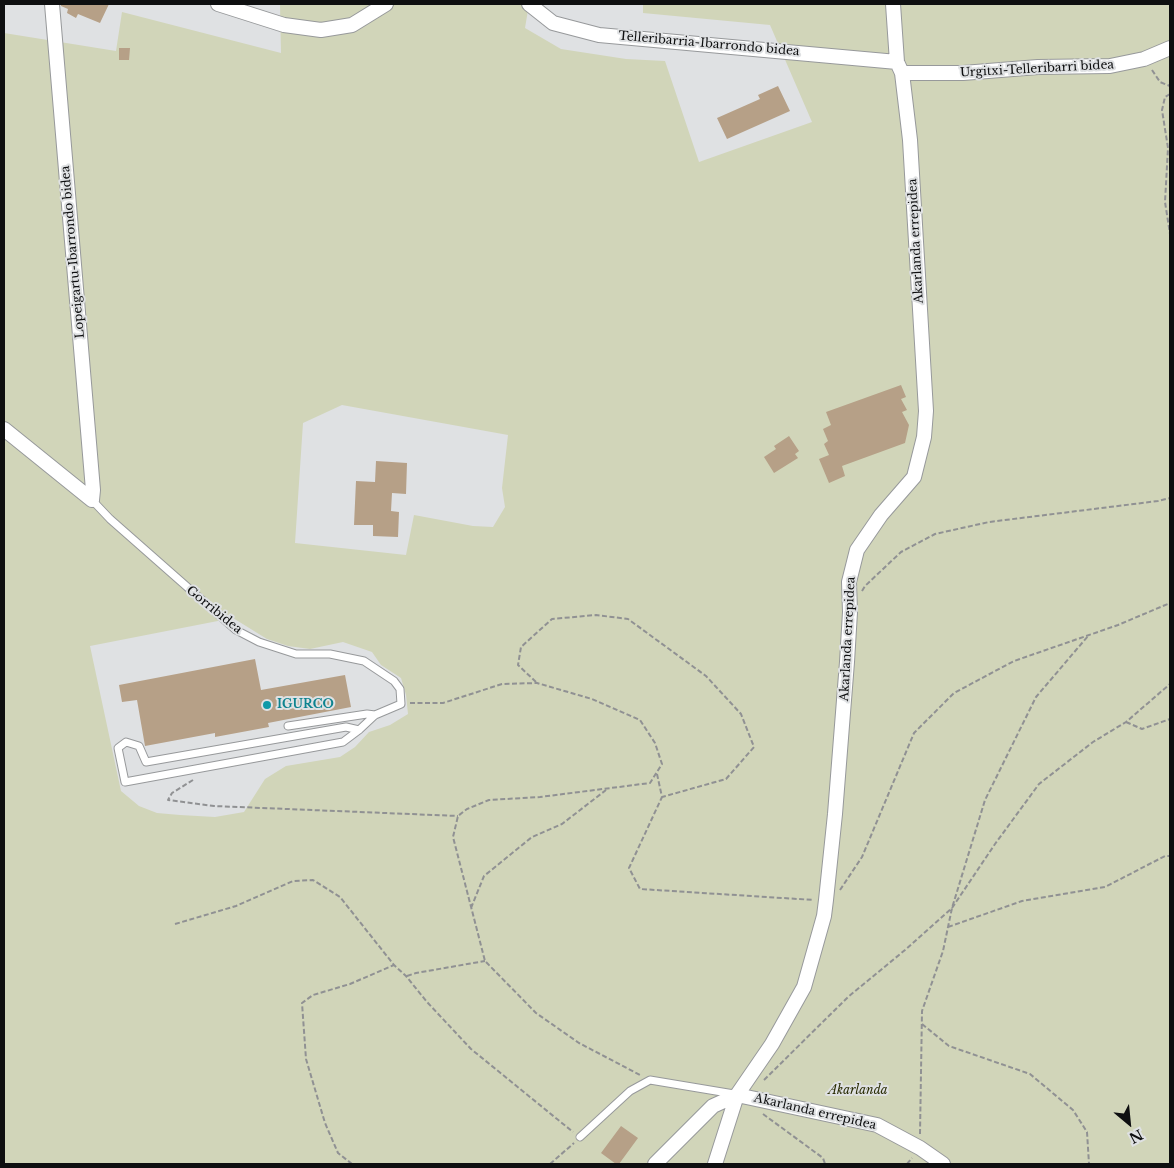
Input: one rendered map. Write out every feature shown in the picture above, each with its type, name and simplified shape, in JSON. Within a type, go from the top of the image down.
[{"type":"street","name":"Lopeigartu-Ibarrondo bidea","points":[[52,4],[93,490],[92,500]]},
{"type":"street","points":[[218,4],[284,25],[321,30],[352,25],[386,4]]},
{"type":"street","name":"Telleribarria-Ibarrondo bidea","points":[[529,4],[553,23],[599,34],[751,50],[822,54],[899,68]]},
{"type":"street","name":"Akarlanda errepidea","points":[[715,1164],[737,1095],[772,1044],[804,987],[824,916],[826,900],[847,662],[850,612],[848,582],[857,550],[881,515],[914,477],[924,437],[926,411],[910,150],[893,4]]},
{"type":"street","name":"Urgitxi-Telleribarri bidea","points":[[899,68],[963,73],[1110,66],[1144,59],[1170,48]]},
{"type":"street","points":[[4,429],[92,500]]},
{"type":"street","points":[[655,1164],[714,1106],[737,1095]]},
{"type":"street","name":"Akarlanda errepidea","points":[[737,1095],[877,1125],[920,1148],[944,1164]]},
{"type":"lane","name":"Gorribidea","points":[[92,500],[116,525],[236,630],[259,642],[296,654],[330,654],[364,661],[394,681],[400,689],[401,704]]},
{"type":"lane","points":[[359,730],[346,728],[146,762],[139,746],[126,742],[118,748],[125,782],[343,742],[359,730],[375,715],[401,704]]},
{"type":"lane","points":[[288,726],[367,714],[375,715]]},
{"type":"lane","points":[[580,1137],[630,1091],[650,1080],[737,1095]]},
{"type":"path","points":[[1144,59],[1160,82],[1170,86]]},
{"type":"path","points":[[1170,94],[1165,97],[1162,110],[1168,148],[1165,202],[1170,234]]},
{"type":"path","points":[[860,594],[865,586],[901,552],[935,534],[989,522],[1170,498]]},
{"type":"path","points":[[656,773],[662,797],[629,868],[640,889],[826,900],[839,892],[862,856],[914,733],[954,693],[1014,661],[1089,635],[1170,603]]},
{"type":"path","points":[[537,683],[518,665],[521,647],[552,619],[596,615],[628,619],[706,676],[740,714],[754,747],[726,779],[662,797]]},
{"type":"path","points":[[907,1164],[920,1148],[922,1011],[943,951],[952,908],[986,800],[1036,696],[1089,635]]},
{"type":"path","points":[[194,780],[172,793],[168,800],[214,806],[458,816],[467,809],[489,800],[606,790],[650,784],[662,764],[655,743],[640,720],[592,698],[537,683],[502,684],[443,703],[401,704]]},
{"type":"path","points":[[760,1084],[848,997],[952,908],[995,844],[1039,784],[1093,742],[1126,722],[1170,684]]},
{"type":"path","points":[[1126,722],[1142,729],[1170,719]]},
{"type":"path","points":[[471,908],[484,876],[532,836],[562,824],[606,790]]},
{"type":"path","points":[[458,816],[454,837],[485,961],[536,1013],[578,1043],[650,1080]]},
{"type":"path","points":[[948,927],[1022,901],[1105,887],[1164,856],[1170,856]]},
{"type":"path","points":[[175,924],[236,906],[293,881],[313,880],[340,897],[394,965],[471,1049],[580,1137],[550,1164]]},
{"type":"path","points":[[406,976],[485,961]]},
{"type":"path","points":[[352,1164],[338,1153],[325,1124],[306,1059],[302,1004],[314,995],[350,984],[394,965]]},
{"type":"path","points":[[922,1023],[949,1046],[1030,1074],[1073,1110],[1087,1132],[1089,1164]]},
{"type":"path","points":[[760,1112],[823,1158],[825,1164]]},
{"type":"green space","name":"Akarlanda","points":[[280,4],[529,4],[525,28],[561,49],[626,59],[665,61],[699,162],[812,122],[770,25],[643,13],[643,4],[1170,4],[1170,1164],[4,1164],[4,33],[116,51],[122,12],[281,53]],"holes":[[[342,405],[508,435],[502,488],[505,507],[493,527],[473,526],[414,515],[406,555],[295,543],[303,423]],[[233,618],[267,639],[288,646],[310,649],[343,642],[372,652],[381,665],[401,678],[406,695],[408,714],[390,725],[369,732],[355,747],[340,757],[286,766],[265,779],[244,812],[215,817],[157,813],[139,806],[121,791],[90,646]]]},
{"type":"building","points":[[61,4],[109,4],[100,23],[78,14],[76,18],[67,13],[68,9],[61,6]]},
{"type":"building","points":[[119,48],[130,48],[129,60],[119,60]]},
{"type":"building","points":[[778,86],[790,111],[727,139],[717,118],[760,99],[758,95]]},
{"type":"building","points":[[901,385],[906,397],[901,399],[907,410],[902,412],[909,425],[905,443],[842,466],[845,476],[829,483],[819,459],[829,455],[824,444],[828,441],[823,429],[831,425],[826,412]]},
{"type":"building","points":[[789,436],[799,451],[795,454],[798,458],[774,473],[764,457],[776,449],[774,446]]},
{"type":"building","points":[[376,461],[407,463],[406,494],[392,493],[391,511],[399,512],[398,537],[373,536],[373,525],[354,525],[356,481],[375,482]]},
{"type":"building","name":"IGURCO","points":[[255,659],[261,690],[345,675],[351,707],[268,723],[269,727],[215,737],[215,733],[145,746],[137,700],[122,702],[119,685]]},
{"type":"building","points":[[621,1126],[638,1138],[619,1164],[616,1164],[601,1153]]},
{"type":"place","name":"IGURCO","points":[[267,705]]}]
